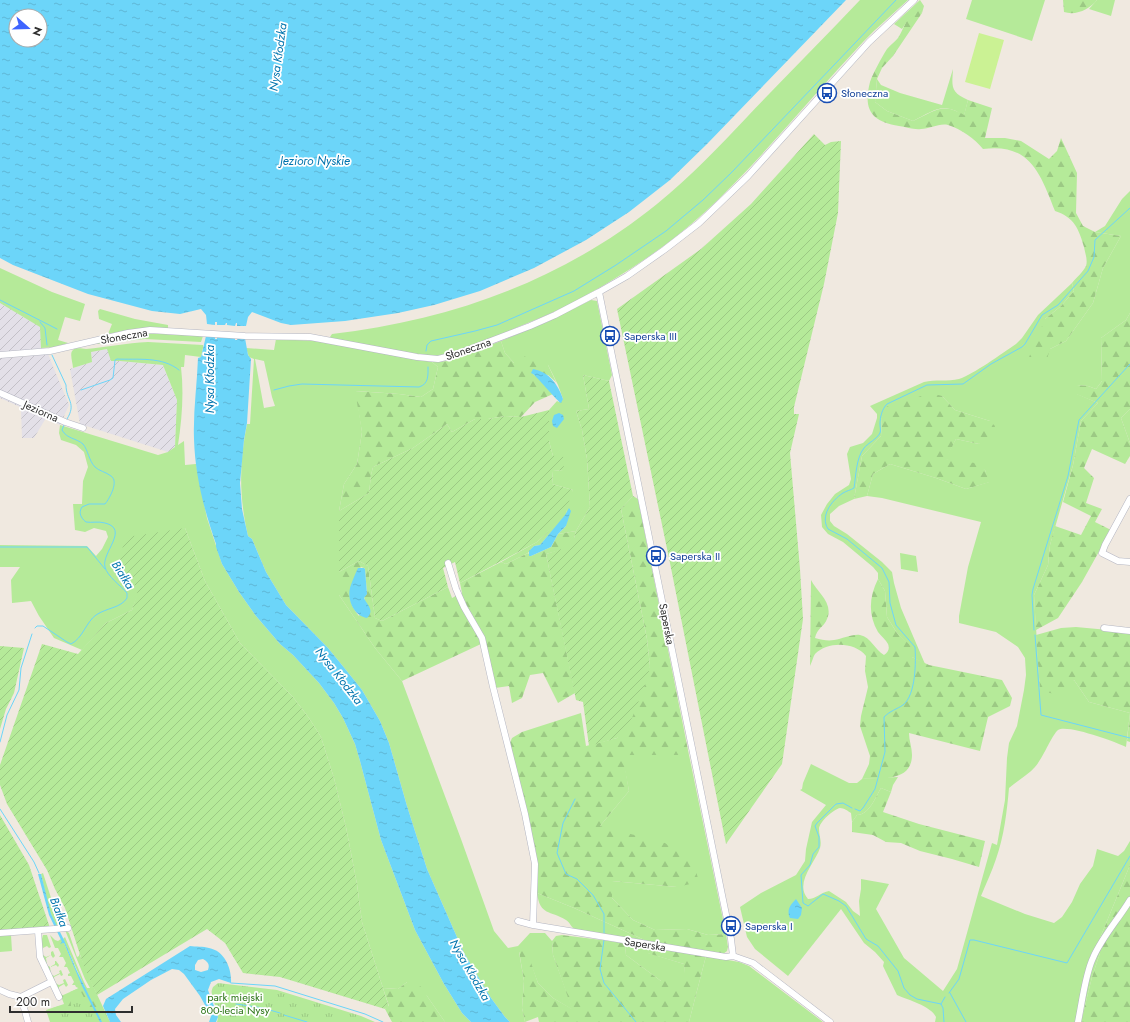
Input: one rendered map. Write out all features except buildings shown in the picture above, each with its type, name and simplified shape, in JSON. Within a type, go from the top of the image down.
[{"type":"street","name":"Słoneczna","points":[[0,355],[50,351],[121,334],[150,330],[245,336],[310,337],[417,357],[438,359],[454,355],[530,326],[599,292],[637,269],[664,250],[713,211],[748,176],[869,42],[914,0]]},
{"type":"street","name":"Saperska","points":[[599,292],[731,939],[733,956]]},
{"type":"street","name":"Jeziorna","points":[[0,393],[65,422],[83,428]]},
{"type":"street","points":[[1130,499],[1102,553],[1118,561],[1130,562]]},
{"type":"street","points":[[448,563],[456,589],[464,607],[482,638],[526,821],[535,864],[533,925]]},
{"type":"street","points":[[1104,628],[1130,631]]},
{"type":"street","points":[[1078,1022],[1092,959],[1100,944],[1130,900]]},
{"type":"street","name":"Saperska","points":[[518,921],[609,938],[726,957],[733,956],[753,963],[830,1022]]},
{"type":"street","points":[[0,933],[65,929]]},
{"type":"street","points":[[38,931],[40,957],[59,997]]},
{"type":"street","points":[[0,990],[21,997],[52,982]]},
{"type":"street","points":[[21,997],[28,1022]]},
{"type":"shaded area","points":[[0,303],[41,327],[42,350],[0,353]]},
{"type":"shaded area","points":[[108,349],[111,361],[163,365],[177,400],[175,447],[168,452],[80,424],[70,369],[92,362],[91,352]]},
{"type":"shaded area","points":[[48,354],[69,405],[60,425],[46,418],[34,438],[22,438],[21,410],[27,410],[0,398],[0,358]]},
{"type":"green space","points":[[860,0],[908,0],[879,26],[843,63],[766,150],[726,192],[690,225],[638,264],[584,297],[554,312],[475,346],[451,354],[429,357],[333,340],[330,337],[332,334],[377,328],[463,307],[544,275],[621,231],[657,204],[693,172]]},
{"type":"green space","points":[[920,0],[924,6],[922,13],[920,10],[908,20],[902,29],[894,24]]},
{"type":"green space","points":[[972,0],[1045,0],[1032,41],[966,19]]},
{"type":"green space","points":[[1063,0],[1097,0],[1087,9],[1069,13],[1064,12]]},
{"type":"green space","points":[[1097,0],[1115,0],[1111,16],[1089,9]]},
{"type":"green space","points":[[920,9],[922,13],[893,56],[882,68],[877,79],[875,102],[887,111],[913,121],[938,109],[950,109],[964,115],[968,100],[992,108],[985,138],[1005,138],[1021,141],[1049,159],[1057,151],[1061,138],[1077,173],[1076,213],[1083,226],[1095,232],[1121,236],[1103,268],[1093,303],[1066,341],[1050,349],[1047,359],[1027,362],[1045,319],[1061,306],[1074,291],[1072,283],[1087,264],[1084,247],[1075,224],[1067,217],[1055,211],[1038,173],[1022,156],[1012,151],[999,148],[983,149],[967,135],[948,125],[924,129],[910,128],[889,124],[871,113],[868,92],[873,74],[887,49],[898,38],[908,19]]},
{"type":"green space","points":[[979,33],[1004,40],[990,89],[965,82]]},
{"type":"green space","points":[[953,69],[953,88],[958,94],[968,100],[964,116],[957,111],[944,108],[933,111],[913,121],[887,111],[875,102],[877,79],[881,85],[900,93],[942,105]]},
{"type":"green space","points":[[814,134],[825,145],[831,142],[841,141],[838,213],[824,284],[794,407],[794,414],[799,414],[790,453],[803,619],[782,764],[726,844],[670,563],[617,309],[701,249],[751,204]]},
{"type":"green space","points":[[1130,191],[1130,313],[1126,320],[1101,338],[1102,381],[1096,389],[1088,386],[1077,385],[1077,394],[1098,403],[1081,421],[1073,465],[1050,545],[1048,565],[1034,595],[1040,691],[1074,680],[1089,702],[1130,713],[1126,747],[1081,731],[1071,729],[1058,730],[1035,767],[1009,788],[1006,815],[999,851],[981,896],[1025,914],[1054,923],[1062,917],[1072,902],[1080,884],[1093,866],[1097,849],[1118,856],[1124,851],[1130,841],[1130,865],[1100,938],[1100,953],[1092,977],[1081,1022],[935,1022],[936,1017],[929,1010],[897,995],[883,966],[884,962],[864,943],[841,909],[788,976],[755,949],[747,937],[740,907],[761,893],[796,875],[805,861],[812,822],[826,805],[800,790],[802,789],[811,764],[849,783],[857,783],[862,779],[898,777],[891,792],[881,788],[868,809],[857,815],[852,822],[851,813],[840,808],[827,816],[821,823],[819,829],[821,843],[820,848],[804,880],[804,893],[808,899],[814,898],[829,891],[846,902],[853,911],[860,916],[859,901],[861,879],[889,884],[876,909],[904,958],[943,991],[957,969],[992,843],[997,845],[1005,800],[1009,743],[1017,726],[1026,675],[1025,658],[1018,647],[996,632],[959,623],[968,567],[981,522],[882,498],[867,496],[873,474],[890,464],[966,489],[989,482],[985,470],[945,459],[956,439],[979,444],[990,421],[955,410],[942,396],[882,417],[881,436],[862,456],[854,499],[839,506],[830,514],[830,521],[834,526],[847,534],[892,572],[901,608],[925,664],[912,657],[911,647],[897,633],[887,617],[885,591],[878,579],[878,573],[843,542],[828,534],[822,527],[821,515],[827,504],[835,494],[849,485],[851,479],[847,454],[850,447],[863,443],[872,434],[877,414],[870,406],[924,382],[959,379],[980,368],[1016,344],[1038,315],[1072,283],[1074,291],[1061,306],[1045,319],[1050,349],[1066,341],[1093,303],[1103,268],[1121,236],[1095,232],[1105,226],[1122,199]]},
{"type":"green space","points":[[0,268],[52,292],[85,304],[80,321],[65,317],[58,340],[68,343],[56,347],[41,348],[40,327],[0,303]]},
{"type":"green space","points":[[591,300],[597,301],[612,375],[609,381],[583,375],[589,409],[576,411],[582,430],[587,459],[590,507],[576,531],[558,534],[566,526],[567,510],[566,515],[540,545],[534,546],[528,553],[506,564],[501,562],[537,542],[546,534],[573,490],[552,484],[553,471],[563,470],[553,456],[549,441],[549,410],[557,401],[559,402],[563,399],[558,385],[548,365],[514,363],[505,353],[501,341],[547,322]]},
{"type":"green space","points":[[100,309],[135,319],[168,325],[168,328],[124,331],[108,334],[112,324],[99,319],[98,311]]},
{"type":"green space","points":[[1130,313],[1130,409],[1121,418],[1130,443],[1130,456],[1125,464],[1092,449],[1084,468],[1094,478],[1086,503],[1102,509],[1095,522],[1111,530],[1082,582],[1058,618],[1036,630],[1034,595],[1048,565],[1050,545],[1055,526],[1081,535],[1091,516],[1063,502],[1073,465],[1081,421],[1098,403],[1076,394],[1077,385],[1088,386],[1096,389],[1102,381],[1101,338],[1126,320]]},
{"type":"green space","points":[[143,333],[203,336],[201,342],[145,339],[86,345]]},
{"type":"green space","points":[[276,339],[315,341],[432,362],[438,367],[433,389],[421,397],[356,391],[362,432],[357,464],[344,484],[339,511],[339,595],[375,648],[402,681],[494,931],[508,948],[518,946],[530,933],[545,933],[552,941],[553,955],[573,1010],[553,998],[538,983],[526,951],[519,952],[524,981],[522,1008],[525,1022],[510,1022],[491,998],[464,953],[427,869],[389,743],[380,721],[362,690],[346,670],[328,648],[286,605],[266,572],[252,539],[248,536],[243,508],[241,466],[247,424],[250,424],[254,359],[249,357],[246,348],[274,350]],"holes":[[[255,359],[264,361],[275,406],[264,408]]]},
{"type":"green space","points":[[501,341],[505,353],[514,363],[532,352],[548,365],[556,382],[548,375],[533,374],[553,394],[535,402],[521,417],[505,416],[488,419],[475,419],[452,432],[447,424],[413,448],[373,467],[369,493],[339,511],[344,484],[357,464],[362,432],[355,391],[421,397],[433,389],[438,367],[432,362],[448,361]]},
{"type":"green space","points":[[148,342],[203,345],[201,357],[185,355],[184,367],[181,367],[182,406],[178,445],[184,441],[185,465],[196,464],[207,518],[222,564],[256,616],[280,644],[293,655],[319,683],[343,718],[355,744],[381,840],[415,930],[444,984],[462,1013],[471,1022],[445,1022],[427,996],[407,982],[398,989],[383,988],[362,922],[357,884],[346,827],[334,778],[321,737],[293,697],[240,643],[205,581],[185,528],[117,561],[139,590],[132,610],[106,623],[82,650],[54,638],[31,601],[12,603],[11,580],[20,567],[0,567],[0,545],[87,546],[96,556],[102,549],[108,537],[106,531],[94,528],[85,532],[75,530],[73,504],[82,504],[83,481],[88,467],[84,452],[76,445],[61,440],[59,433],[60,425],[158,455],[168,452],[175,447],[177,400],[163,365],[111,361],[107,349],[91,352],[92,362],[73,368],[71,353],[73,350],[79,348],[86,349]]},
{"type":"green space","points":[[583,375],[609,381],[633,496],[621,509],[647,639],[650,666],[647,680],[632,718],[617,738],[589,746],[583,702],[576,700],[546,554],[574,545],[576,531],[590,507],[587,459],[582,430],[576,411],[589,409]]},
{"type":"green space","points":[[931,393],[942,396],[955,410],[990,421],[995,426],[992,435],[979,444],[956,439],[946,459],[975,463],[985,470],[990,482],[966,489],[890,464],[873,474],[867,496],[854,499],[862,456],[881,436],[882,417],[886,407]]},
{"type":"green space","points":[[1130,409],[1130,443],[1121,418]]},
{"type":"green space","points":[[549,410],[549,441],[553,456],[563,455],[564,470],[553,471],[552,484],[573,490],[567,507],[546,534],[537,542],[460,583],[455,562],[443,568],[448,587],[382,621],[375,618],[368,566],[359,561],[339,572],[339,511],[369,493],[373,467],[413,448],[447,424],[452,432],[475,419],[488,419],[505,416],[521,417]]},
{"type":"green space","points":[[633,496],[638,499],[689,755],[623,755],[629,791],[600,826],[665,843],[694,864],[699,882],[677,887],[612,881],[612,898],[633,920],[655,930],[687,929],[708,935],[726,934],[728,947],[727,951],[723,954],[707,952],[689,1022],[539,1022],[538,1017],[525,1022],[522,1008],[524,981],[519,951],[527,951],[538,983],[553,998],[572,1009],[553,955],[552,941],[556,936],[562,935],[625,943],[626,955],[661,981],[685,981],[684,964],[647,953],[649,942],[537,893],[538,867],[535,847],[509,745],[512,738],[522,732],[581,713],[586,746],[617,738],[650,666],[647,639],[621,509]]},
{"type":"green space","points":[[185,528],[205,581],[240,643],[293,697],[321,737],[334,778],[346,827],[357,884],[362,922],[389,1007],[385,1009],[280,977],[243,973],[225,943],[207,929],[97,995],[84,967],[65,908],[47,870],[7,804],[0,785],[0,765],[42,644],[78,654],[106,623],[132,610],[138,590],[117,561],[127,537]]},
{"type":"green space","points":[[576,531],[574,538],[575,546],[546,554],[575,693],[558,703],[543,673],[530,675],[522,698],[512,703],[509,686],[495,688],[481,644],[402,681],[375,648],[339,595],[339,572],[359,561],[368,566],[375,618],[382,621],[448,587],[452,598],[462,593],[460,583],[501,562],[506,564],[528,553],[531,556],[551,547],[558,534]],"holes":[[[361,567],[364,568],[367,594],[364,596],[365,601],[359,616],[353,608],[350,599],[350,591],[358,571]]]},
{"type":"green space","points":[[900,553],[916,556],[918,572],[901,569]]},
{"type":"green space","points":[[878,579],[885,591],[887,617],[897,633],[912,647],[912,657],[929,665],[1002,680],[1012,698],[1010,706],[988,717],[980,751],[909,733],[912,755],[911,764],[907,770],[894,777],[862,779],[869,764],[870,756],[860,726],[868,687],[865,671],[866,656],[855,648],[834,645],[820,650],[815,654],[810,666],[811,580],[827,603],[829,613],[815,638],[832,640],[853,635],[860,635],[867,638],[884,655],[887,653],[889,646],[878,632],[871,613],[871,599]]},
{"type":"green space","points":[[1076,627],[1130,632],[1130,713],[1089,702],[1074,680],[1060,695],[1040,691],[1036,635],[1061,628]]},
{"type":"green space","points":[[0,646],[24,648],[14,693],[6,709],[0,729]]},
{"type":"green space","points":[[1130,713],[1130,742],[1127,741]]},
{"type":"green space","points":[[622,755],[689,755],[726,934],[708,935],[687,929],[655,930],[633,920],[612,898],[612,881],[677,887],[600,826],[629,791]]},
{"type":"green space","points":[[881,788],[891,792],[883,812],[919,824],[985,841],[979,867],[920,851],[901,843],[886,842],[873,835],[852,832],[852,822],[857,815],[868,809]]},
{"type":"green space","points":[[0,815],[29,865],[50,928],[0,930]]},
{"type":"green space","points":[[1130,865],[1130,1022],[1081,1022],[1092,977],[1100,953],[1100,938]]},
{"type":"green space","points":[[43,873],[53,904],[61,923],[65,923],[64,926],[57,928],[49,910],[41,874]]},
{"type":"green space","points":[[537,893],[649,942],[648,953],[684,964],[686,982],[661,981],[626,955],[625,943],[577,931],[566,920],[543,909],[538,900]]},
{"type":"green space","points":[[65,930],[69,933],[77,957],[79,956],[79,953],[94,988],[90,988],[85,979]]},
{"type":"green space","points":[[11,935],[12,951],[0,952],[0,936]]},
{"type":"green space","points":[[43,935],[47,935],[51,947],[49,948],[47,946],[43,948],[43,955],[46,957],[51,955],[46,958],[51,974],[54,976],[60,973],[59,971],[61,970],[63,975],[61,976],[60,974],[54,977],[55,983],[59,985],[64,983],[63,980],[65,979],[68,985],[66,987],[64,984],[59,987],[59,991],[63,996],[60,997],[43,959],[41,943]]},
{"type":"green space","points":[[50,935],[55,940],[58,941],[61,939],[64,943],[85,991],[76,987],[75,985],[72,985],[74,982],[71,976],[68,976],[70,973],[67,967],[64,967],[66,963],[63,957],[59,957],[61,954],[58,948],[55,948]]},
{"type":"green space","points":[[65,937],[87,988],[85,988],[63,939]]},
{"type":"green space","points":[[53,951],[55,956],[53,958],[51,952]]},
{"type":"green space","points":[[706,956],[739,962],[749,966],[823,1022],[689,1022]]},
{"type":"green space","points":[[55,961],[59,965],[58,967],[56,965],[50,967],[55,964]]},
{"type":"green space","points":[[416,980],[445,1022],[392,1022],[385,1009],[389,1006],[383,988],[398,989],[407,982]]},
{"type":"green space","name":"park miejski 800-lecia Nysy","points":[[218,983],[277,990],[361,1016],[375,1022],[217,1022],[218,1014],[212,997],[212,991],[213,987]]},
{"type":"green space","points":[[79,988],[94,988],[110,1022],[50,1022],[46,1010],[64,1004],[61,996]]},
{"type":"green space","points":[[79,988],[93,1015],[99,1012],[102,1008],[110,1022],[55,1022],[53,1008],[59,1006],[71,1006],[70,992]]},
{"type":"water","name":"Jezioro Nyskie","points":[[0,0],[846,0],[707,144],[670,180],[629,212],[586,240],[534,268],[480,291],[434,305],[398,313],[345,321],[291,325],[281,323],[252,312],[248,317],[246,326],[237,326],[237,323],[235,326],[227,325],[227,323],[225,325],[217,325],[217,322],[215,322],[215,325],[207,324],[206,315],[201,309],[180,314],[152,311],[88,294],[13,265],[0,258]]},
{"type":"water","name":"Nysa Kłodzka","points":[[206,336],[215,337],[215,339],[217,339],[217,337],[235,338],[235,340],[238,338],[245,338],[248,355],[251,359],[247,423],[240,483],[242,509],[248,536],[252,539],[266,572],[286,605],[328,648],[346,670],[362,690],[380,721],[389,743],[427,869],[464,953],[491,998],[510,1022],[471,1022],[462,1013],[444,984],[415,930],[381,840],[355,744],[343,718],[319,683],[293,655],[280,644],[256,616],[222,564],[204,505],[198,479],[194,439],[198,358],[201,357]]},
{"type":"water","points":[[533,369],[544,373],[556,384],[563,399],[561,403],[531,373]]},
{"type":"water","points":[[559,413],[563,415],[564,419],[557,428],[553,426],[552,421],[554,415]]},
{"type":"water","points":[[569,508],[571,511],[566,526],[558,534],[551,547],[529,556],[529,551],[534,546],[540,545]]},
{"type":"water","points":[[358,568],[365,569],[367,594],[364,598],[370,608],[367,618],[362,617],[352,607],[349,593]]},
{"type":"water","points":[[38,874],[41,874],[51,914],[102,1022],[100,1022],[82,986],[64,943],[60,944],[62,942],[49,915]]},
{"type":"water","points":[[796,899],[802,908],[801,915],[798,919],[790,918],[789,915],[791,905]]},
{"type":"water","points":[[190,946],[207,947],[215,950],[223,957],[229,967],[231,983],[219,979],[211,982],[208,990],[218,1017],[216,1022],[209,1022],[211,1016],[200,996],[184,974],[179,970],[172,969],[151,980],[123,999],[115,1009],[116,1015],[121,1022],[110,1022],[103,1006],[106,999]],"holes":[[[203,959],[209,965],[208,970],[201,972],[195,970],[195,965],[198,960]]]},
{"type":"waterway","points":[[426,351],[427,345],[431,341],[497,325],[574,291],[666,231],[703,200],[732,172],[896,0]]},
{"type":"waterway","points":[[855,809],[860,811],[875,789],[885,752],[884,717],[903,705],[910,694],[914,678],[915,647],[896,625],[890,603],[889,582],[882,568],[847,539],[828,529],[825,519],[828,509],[834,500],[844,492],[854,488],[859,457],[864,448],[880,433],[881,416],[887,404],[927,385],[963,384],[991,364],[1022,347],[1042,315],[1058,305],[1088,271],[1094,257],[1095,240],[1130,208]]},
{"type":"waterway","points":[[0,300],[57,329]]},
{"type":"waterway","name":"Białka","points":[[40,322],[45,328],[47,345]]},
{"type":"waterway","name":"Białka","points":[[52,355],[66,385],[66,390],[71,405],[70,414],[67,419]]},
{"type":"waterway","points":[[81,390],[113,378],[115,360],[117,359],[157,361],[179,370]]},
{"type":"waterway","points":[[1034,630],[1033,589],[1068,476],[1079,420],[1130,364]]},
{"type":"waterway","points":[[274,390],[302,384],[419,387],[425,384],[428,376],[428,367]]},
{"type":"waterway","name":"Białka","points":[[35,628],[37,626],[43,626],[71,644],[79,638],[96,615],[121,604],[127,598],[127,593],[111,577],[105,567],[105,561],[115,536],[115,530],[112,526],[105,523],[86,522],[81,517],[80,513],[82,507],[89,504],[105,504],[113,490],[113,478],[95,467],[91,462],[83,444],[64,433],[62,430],[64,425]]},
{"type":"waterway","points":[[0,547],[87,547],[105,569]]},
{"type":"waterway","name":"Białka","points":[[0,742],[7,715],[19,690],[21,668],[32,634]]},
{"type":"waterway","points":[[1035,635],[1041,715],[1130,738]]},
{"type":"waterway","points":[[575,799],[563,823],[557,853],[566,874],[577,879],[593,895],[604,914],[604,935]]},
{"type":"waterway","points":[[852,808],[843,803],[836,804],[815,826],[819,837],[819,847],[813,854],[810,865],[801,875],[803,903],[808,906],[823,894],[846,906],[866,939],[878,946],[898,971],[904,988],[910,995],[917,999],[941,1004],[943,1008],[944,1022]]},
{"type":"waterway","name":"Białka","points":[[0,809],[34,862],[39,873]]},
{"type":"waterway","points":[[949,993],[959,979],[970,940],[1067,963],[1130,856]]},
{"type":"waterway","points":[[604,940],[600,969],[604,983],[636,1022]]},
{"type":"waterway","points":[[231,983],[275,986],[365,1014],[383,1022]]},
{"type":"waterway","points":[[950,993],[966,1022]]},
{"type":"waterway","points":[[941,1004],[945,997]]},
{"type":"waterway","points":[[236,1004],[263,1008],[280,1013]]},
{"type":"waterway","points":[[284,1015],[307,1022]]},
{"type":"place","name":"Słoneczna","points":[[827,93]]},
{"type":"place","name":"Saperska III","points":[[610,336]]},
{"type":"place","name":"Saperska II","points":[[656,556]]},
{"type":"place","name":"Saperska I","points":[[731,926]]}]
